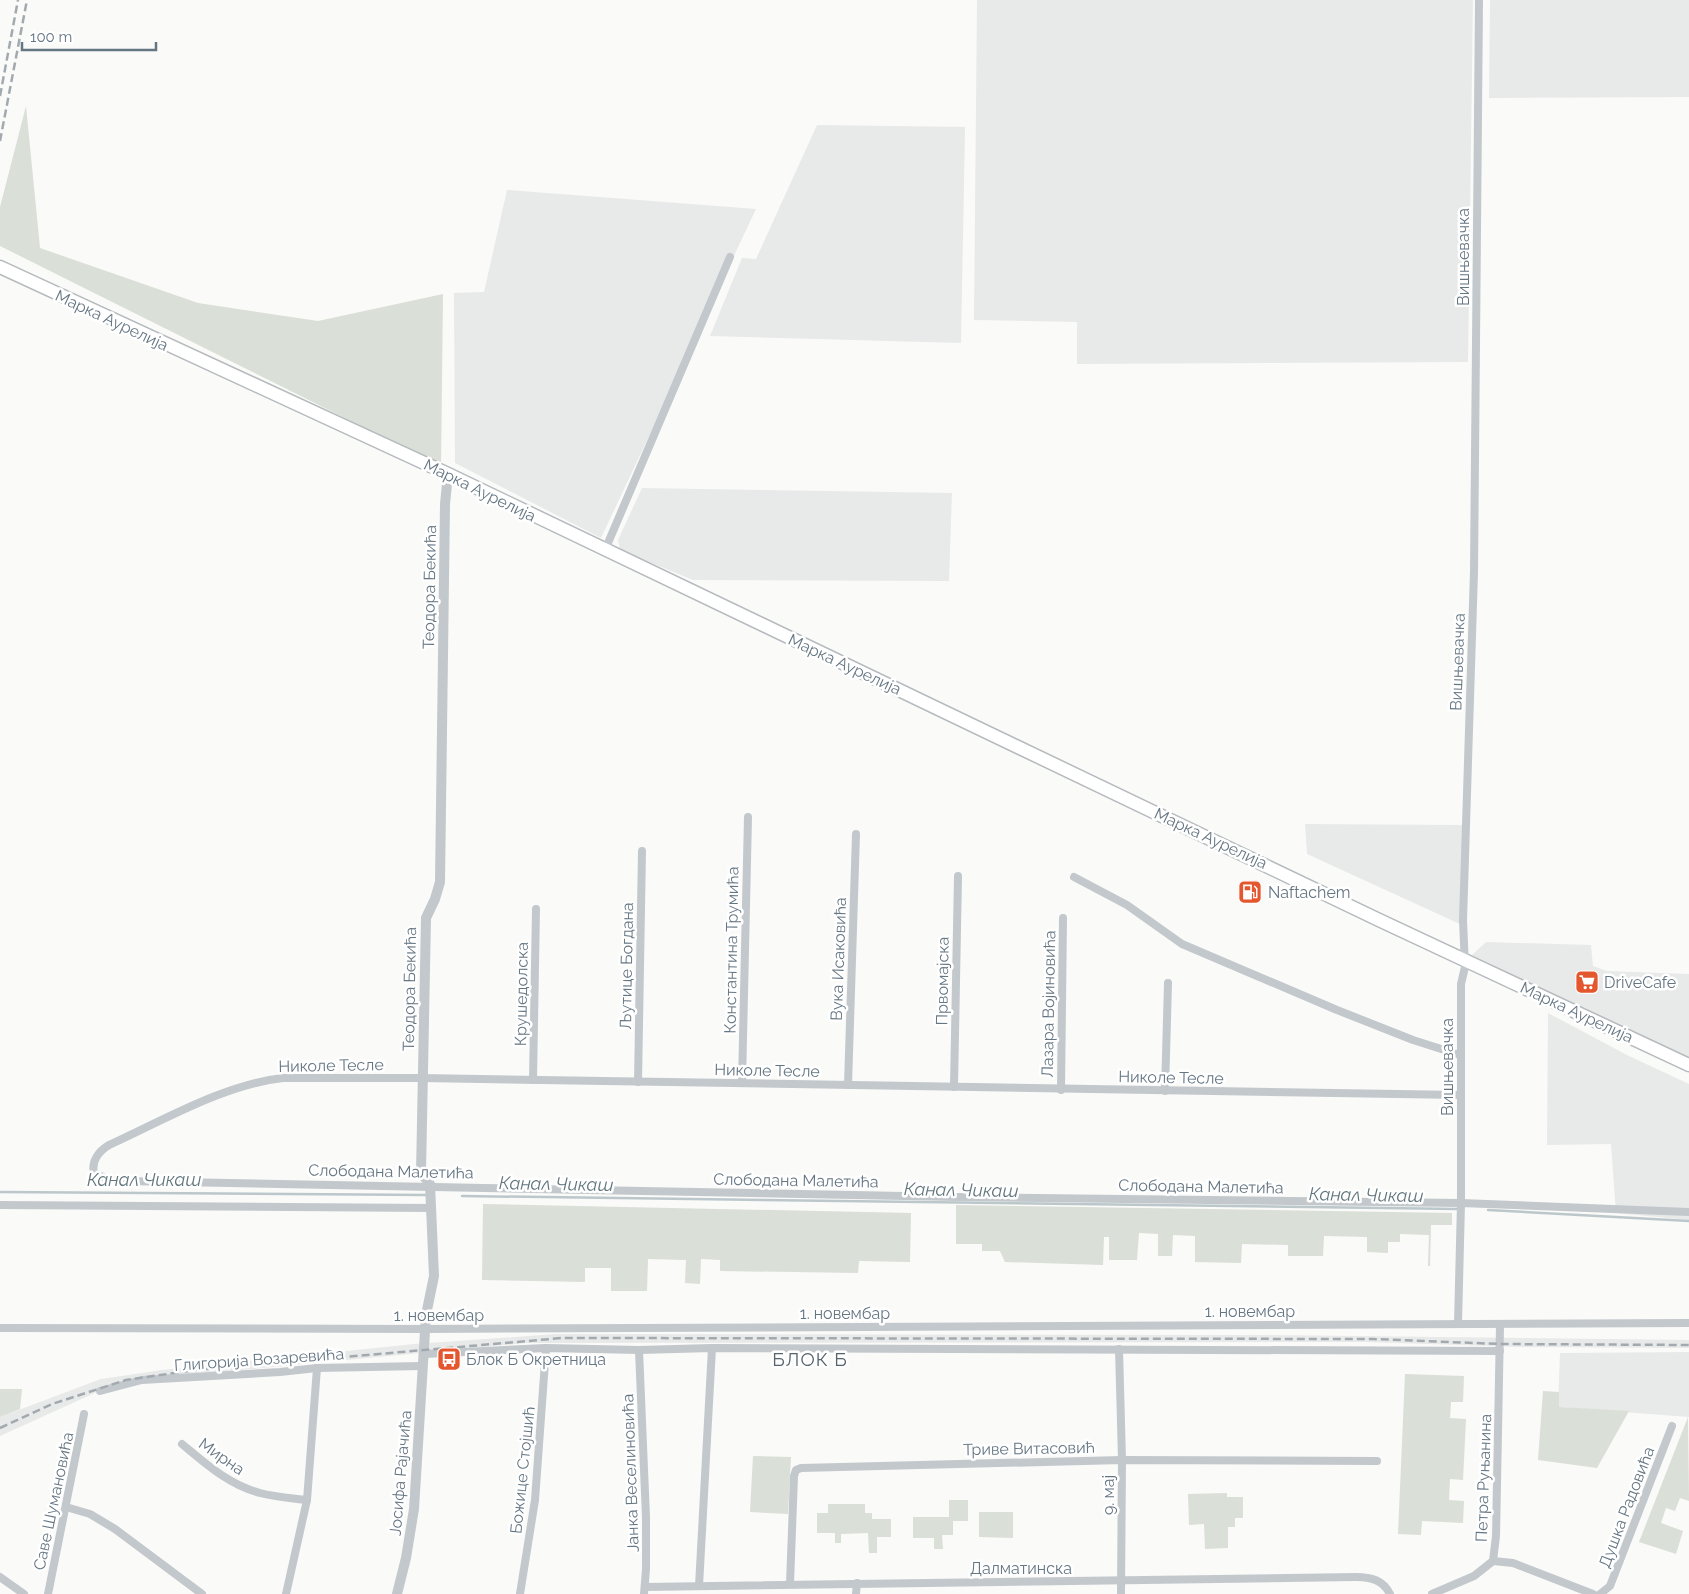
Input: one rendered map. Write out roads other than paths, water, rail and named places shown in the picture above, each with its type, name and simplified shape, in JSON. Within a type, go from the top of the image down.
[{"type":"main road","name":"Марка Аурелија","points":[[6,270],[448,474],[1689,1065]]},
{"type":"street","name":"Вишњевачка","points":[[1458,1324],[1461,1203],[1461,984],[1464,958],[1463,920],[1474,572],[1479,0]]},
{"type":"street","points":[[605,550],[730,257]]},
{"type":"street","name":"Теодора Бекића","points":[[424,1354],[425,1329],[434,1276],[430,1187],[420,1173],[426,918],[435,899],[440,882],[445,504],[448,474]]},
{"type":"street","name":"Константина Трумића","points":[[742,1083],[748,817]]},
{"type":"street","name":"Вука Исаковића","points":[[848,1085],[856,834]]},
{"type":"street","name":"Љутице Богдана","points":[[638,1082],[642,851]]},
{"type":"street","name":"Првомајска","points":[[954,1087],[958,876]]},
{"type":"street","points":[[1074,877],[1127,905],[1182,944],[1337,1010],[1413,1040],[1460,1055]]},
{"type":"street","name":"Крушедолска","points":[[533,1080],[536,909]]},
{"type":"street","name":"Лазара Војиновића","points":[[1061,1090],[1063,918]]},
{"type":"street","points":[[1165,1091],[1168,982]]},
{"type":"street","name":"Николе Тесле","points":[[94,1162],[102,1150],[109,1145],[212,1098],[261,1080],[283,1078],[422,1078],[1061,1090],[1460,1095]]},
{"type":"street","name":"Слободана Малетића","points":[[94,1162],[94,1173],[107,1179],[123,1181],[946,1197],[1461,1203],[1689,1212]]},
{"type":"street","points":[[0,1206],[432,1206]]},
{"type":"street","name":"1. новембар","points":[[0,1328],[425,1329],[1458,1324],[1500,1326],[1689,1323]]},
{"type":"street","name":"Петра Руњанина","points":[[1432,1594],[1474,1576],[1484,1570],[1492,1561],[1496,1536],[1500,1326]]},
{"type":"street","points":[[424,1354],[546,1348],[639,1350],[712,1348],[1500,1350]]},
{"type":"street","name":"Божице Стојшић","points":[[520,1594],[535,1500],[546,1348]]},
{"type":"street","points":[[699,1586],[712,1348]]},
{"type":"street","name":"Јанка Веселиновића","points":[[639,1350],[646,1517],[644,1591]]},
{"type":"street","name":"9. мај","points":[[1118,1350],[1122,1460],[1121,1594]]},
{"type":"street","name":"Јосифа Рајачића","points":[[397,1594],[406,1558],[418,1474],[424,1354]]},
{"type":"street","name":"Глигорија Возаревића","points":[[100,1391],[142,1380],[317,1368],[422,1366]]},
{"type":"street","points":[[286,1594],[307,1500],[317,1368]]},
{"type":"street","name":"Саве Шумановића","points":[[48,1594],[84,1414]]},
{"type":"street","name":"Душка Радовића","points":[[1600,1594],[1610,1586],[1672,1426]]},
{"type":"street","name":"Мирна","points":[[182,1444],[222,1477],[242,1487],[261,1494],[307,1500]]},
{"type":"street","name":"Триве Витасовић","points":[[790,1584],[794,1476],[800,1468],[1122,1460],[1377,1460]]},
{"type":"street","points":[[66,1507],[90,1514],[115,1529],[202,1594]]},
{"type":"street","points":[[1492,1561],[1513,1563],[1593,1594]]},
{"type":"street","name":"Далматинска","points":[[644,1591],[699,1586],[790,1584],[1365,1577],[1381,1583],[1390,1594]]},
{"type":"street","points":[[0,1578],[24,1594]]},
{"type":"street","points":[[856,1594],[857,1583]]},
{"type":"waterway","name":"Канал Чикаш","points":[[0,1192],[428,1195]]},
{"type":"waterway","name":"Канал Чикаш","points":[[462,1196],[1458,1209]]},
{"type":"waterway","name":"Канал Чикаш","points":[[1488,1210],[1689,1221]]},
{"type":"railway","points":[[0,96],[18,0]]},
{"type":"railway","points":[[0,141],[27,0]]},
{"type":"railway","points":[[0,1428],[52,1404],[126,1380],[195,1370],[562,1338],[1373,1339],[1500,1344],[1689,1345]]},
{"type":"place","name":"Naftachem","points":[[1250,892]]},
{"type":"place","name":"DriveCafe","points":[[1587,982]]},
{"type":"place","name":"Блок Б Окретница","points":[[449,1359]]},
{"type":"district","name":"БЛОК Б","points":[[810,1359]]}]
